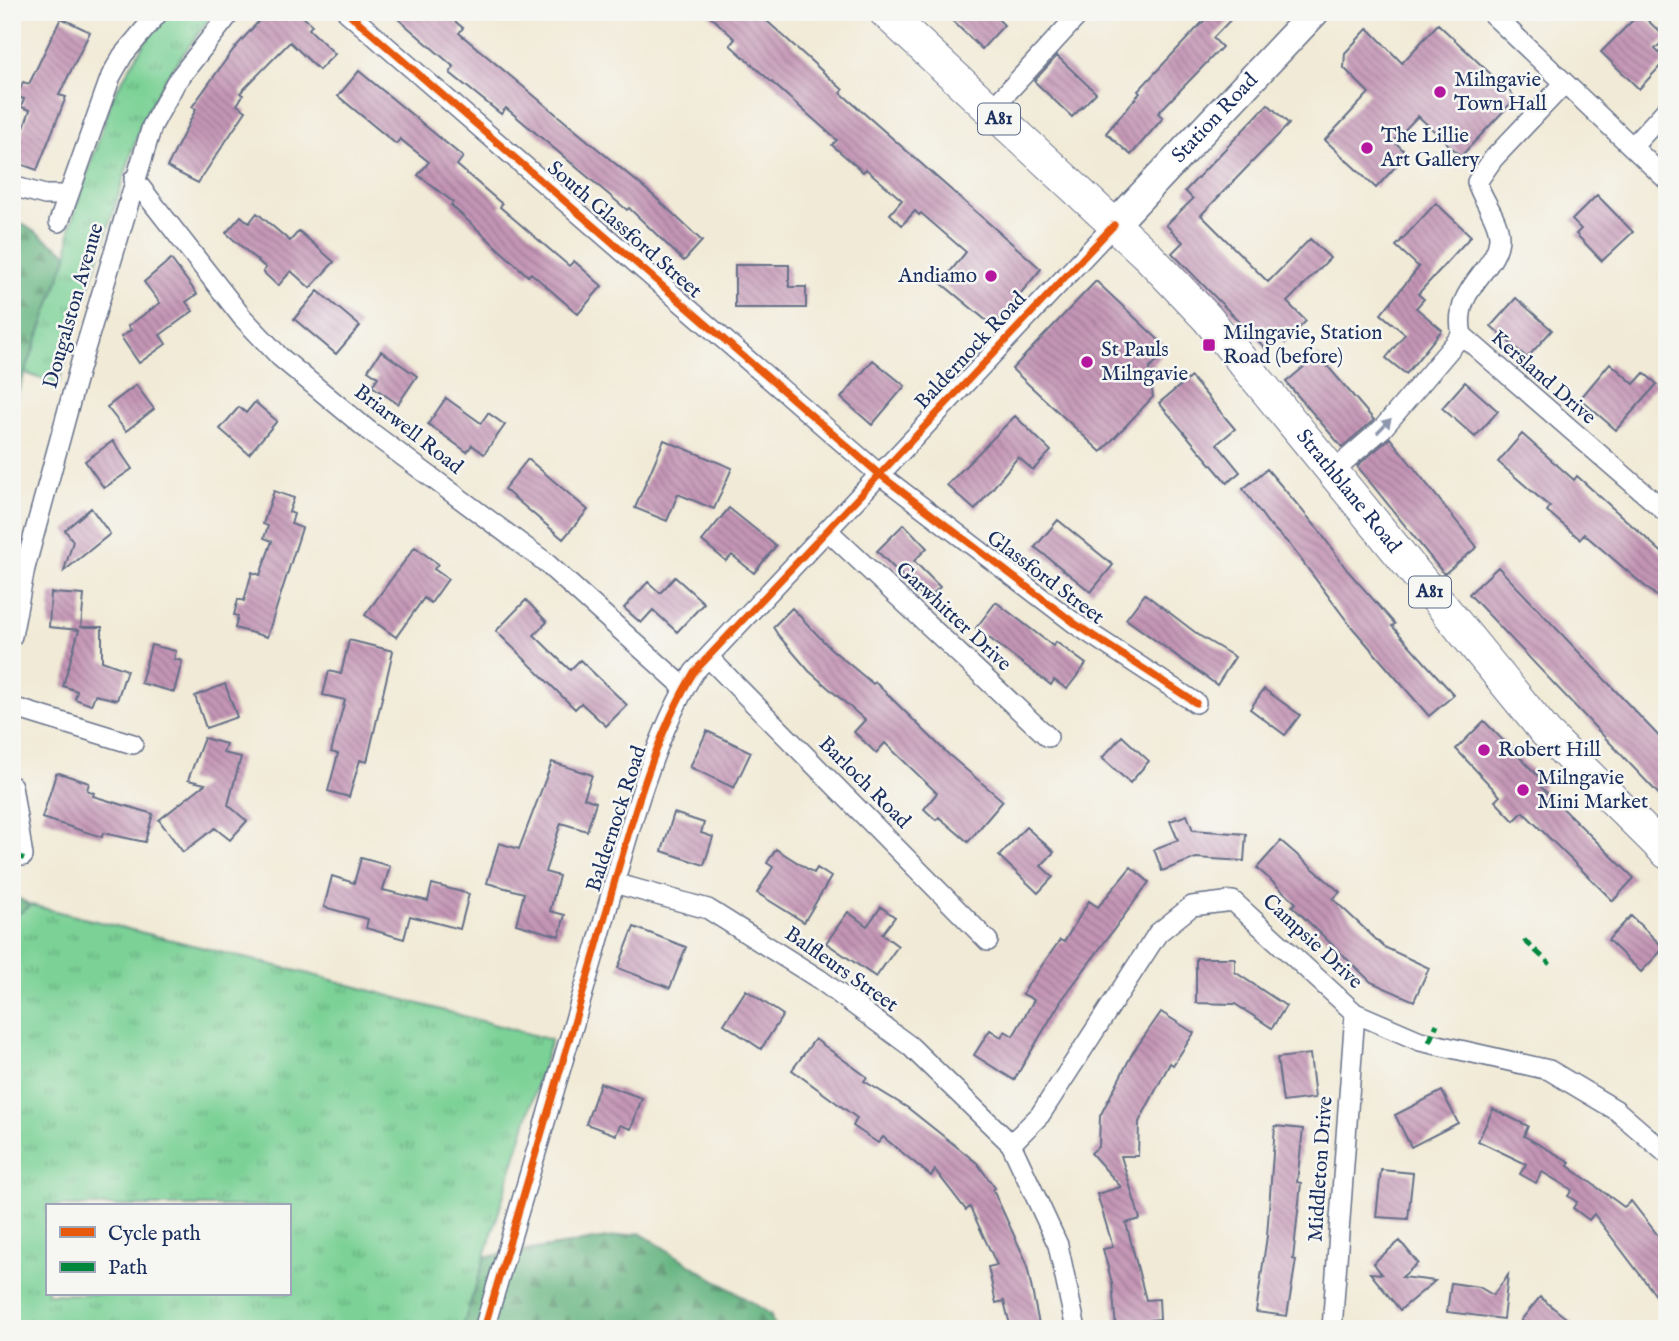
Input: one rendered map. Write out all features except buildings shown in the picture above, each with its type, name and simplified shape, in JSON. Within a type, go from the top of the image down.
[{"type":"main road","name":"A81","points":[[885,12],[1114,225]]},
{"type":"main road","name":"Station Road","points":[[1114,225],[1315,12]]},
{"type":"main road","name":"Strathblane Road","points":[[1114,225],[1207,318],[1546,733],[1667,853]]},
{"type":"street","points":[[59,222],[111,76],[123,55],[159,12]]},
{"type":"street","name":"Dougalston Avenue","points":[[12,636],[29,555],[134,178],[152,126],[176,82],[231,12]]},
{"type":"street","name":"South Glassford Street","points":[[347,12],[879,474]]},
{"type":"street","points":[[990,111],[1081,12]]},
{"type":"street","points":[[1490,12],[1667,180]]},
{"type":"street","name":"Kersland Drive","points":[[1565,83],[1493,159],[1476,183],[1499,236],[1497,247],[1464,301],[1459,321],[1462,335],[1667,513]]},
{"type":"street","points":[[1632,147],[1667,109]]},
{"type":"street","name":"Briarwell Road","points":[[134,178],[242,317],[280,357],[369,431],[568,580],[685,688]]},
{"type":"street","points":[[12,186],[45,195],[68,195]]},
{"type":"street","name":"Baldernock Road","points":[[484,1329],[614,883],[661,738],[685,688],[708,657],[1114,225]]},
{"type":"street","points":[[1333,471],[1383,428],[1462,335]]},
{"type":"street","name":"Glassford Street","points":[[879,474],[1077,625],[1196,703]]},
{"type":"street","name":"Garwhitter Drive","points":[[827,530],[1048,737]]},
{"type":"street","name":"Barloch Road","points":[[708,657],[988,941]]},
{"type":"street","points":[[12,707],[133,744]]},
{"type":"street","points":[[12,786],[23,856]]},
{"type":"street","name":"Balfleurs Street","points":[[614,883],[708,909],[819,979],[910,1046],[1011,1144]]},
{"type":"street","name":"Campsie Drive","points":[[1011,1144],[1040,1115],[1158,933],[1192,906],[1233,901],[1292,952],[1355,1013],[1420,1041],[1549,1070],[1616,1110],[1667,1154]]},
{"type":"street","name":"Middleton Drive","points":[[1332,1329],[1355,1013]]},
{"type":"street","points":[[1011,1144],[1058,1245],[1076,1329]]},
{"type":"green space","points":[[171,12],[214,12],[167,76],[142,121],[58,385],[25,373],[68,254],[70,227],[113,96],[148,37]]},
{"type":"green space","points":[[12,217],[68,254],[12,409]]},
{"type":"green space","points":[[12,895],[31,905],[12,918]]},
{"type":"green space","points":[[31,905],[321,977],[551,1040],[463,1329],[12,1329],[12,918]]},
{"type":"green space","points":[[640,1233],[770,1314],[775,1329],[462,1329],[485,1257]]},
{"type":"marked path","points":[[12,872],[23,856]]},
{"type":"marked path","points":[[1524,940],[1550,964]]},
{"type":"marked path","points":[[1429,1042],[1437,1024]]},
{"type":"cycle path","points":[[347,12],[879,474],[1077,625],[1196,703]]},
{"type":"cycle path","points":[[484,1329],[636,808],[662,736],[694,672],[1114,225]]},
{"type":"place","name":"Milngavie Town Hall","points":[[1440,92]]},
{"type":"place","name":"The Lillie Art Gallery","points":[[1367,148]]},
{"type":"place","name":"Andiamo","points":[[991,276]]},
{"type":"place","name":"Milngavie, Station Road (before)","points":[[1209,345]]},
{"type":"place","name":"St Pauls Milngavie","points":[[1087,362]]},
{"type":"place","name":"Robert Hill","points":[[1484,750]]},
{"type":"place","name":"Milngavie Mini Market","points":[[1523,790]]}]
